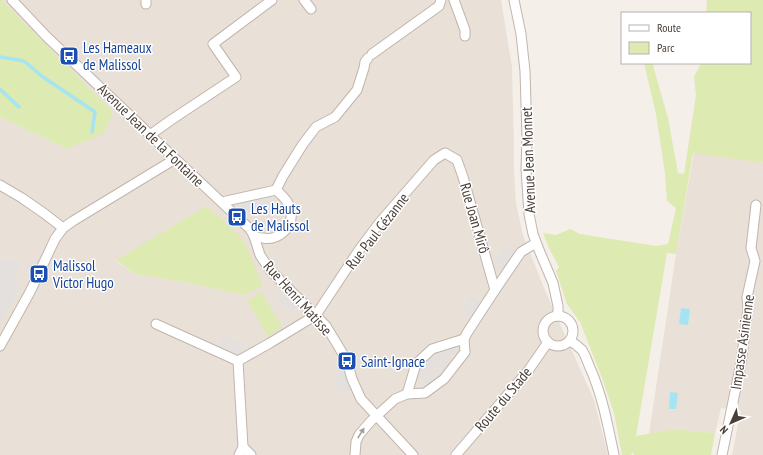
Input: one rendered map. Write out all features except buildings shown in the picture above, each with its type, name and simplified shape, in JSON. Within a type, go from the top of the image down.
[{"type":"street","name":"Avenue Jean de la Fontaine","points":[[12,0],[47,37],[250,229],[254,236]]},
{"type":"street","points":[[150,136],[171,120],[236,77],[212,44],[272,0]]},
{"type":"street","points":[[304,0],[311,9]]},
{"type":"street","points":[[454,0],[465,30],[465,36]]},
{"type":"street","name":"Avenue Jean Monnet","points":[[514,0],[521,34],[524,63],[527,137],[526,169],[529,214],[536,243],[553,283],[558,306],[558,316]]},
{"type":"street","points":[[276,190],[303,144],[316,127],[335,117],[357,90],[365,62],[370,56],[440,3]]},
{"type":"street","name":"Rue Joan Mirô","points":[[445,152],[457,160],[495,290]]},
{"type":"street","name":"Rue Paul Cézanne","points":[[316,315],[359,250],[380,222],[434,160],[445,152]]},
{"type":"street","points":[[0,346],[30,292],[55,239],[63,228],[72,221],[175,159]]},
{"type":"street","points":[[0,185],[22,198],[63,228]]},
{"type":"street","points":[[222,202],[276,190]]},
{"type":"street","points":[[254,236],[264,239],[281,235],[288,228],[291,222],[292,212],[285,198],[276,190]]},
{"type":"street","name":"Impasse Asinienne","points":[[722,455],[741,363],[748,309],[747,297],[755,260],[751,248],[756,205]]},
{"type":"street","name":"Rue Henri Matisse","points":[[254,236],[260,255],[270,270],[326,326],[344,355],[357,392],[361,399],[414,455]]},
{"type":"street","points":[[355,455],[356,442],[359,435],[395,399],[407,394],[425,393],[444,379],[465,352],[464,339],[473,322],[518,255],[536,243]]},
{"type":"street","points":[[238,361],[316,315]]},
{"type":"street","points":[[558,316],[566,318],[572,324],[573,333],[570,341],[563,345],[555,346],[548,342],[544,335],[544,326],[550,319],[558,316]]},
{"type":"street","points":[[156,324],[238,361]]},
{"type":"street","points":[[407,394],[416,364],[432,350],[464,339]]},
{"type":"street","points":[[570,341],[576,344],[587,359],[606,415],[614,455]]},
{"type":"street","name":"Route du Stade","points":[[456,455],[528,370],[548,342]]},
{"type":"street","points":[[238,361],[241,451],[251,455]]},
{"type":"shaded area","points":[[2,0],[501,0],[512,67],[516,203],[523,235],[544,288],[594,400],[608,455],[0,455],[0,117],[67,149],[113,112]],"holes":[[[207,206],[243,295],[184,282],[135,274],[116,261]]]},
{"type":"shaded area","points":[[694,152],[762,163],[763,160],[763,455],[732,455],[741,410],[721,408],[715,433],[674,429],[649,434],[676,254]]},
{"type":"shaded area","points":[[271,191],[275,208],[254,214],[242,211],[239,198]]},
{"type":"shaded area","points":[[505,246],[518,255],[505,273],[492,264]]},
{"type":"shaded area","points":[[0,260],[22,262],[12,282],[20,286],[0,323]]},
{"type":"shaded area","points":[[288,289],[305,304],[290,312],[274,297]]},
{"type":"shaded area","points":[[472,295],[485,304],[473,322],[460,313]]},
{"type":"shaded area","points":[[223,334],[245,344],[238,361],[216,351]]},
{"type":"shaded area","points":[[451,343],[459,352],[436,362],[420,379],[413,376],[432,349]]},
{"type":"shaded area","points":[[452,359],[457,362],[429,391],[423,382],[444,360]]},
{"type":"shaded area","points":[[349,368],[356,388],[341,395],[332,375]]},
{"type":"green space","points":[[0,0],[2,0],[113,112],[104,133],[67,149],[0,117]]},
{"type":"green space","points":[[707,0],[763,0],[763,160],[762,163],[693,153],[676,254],[667,253],[636,436],[674,429],[715,433],[711,455],[634,455],[633,452],[631,455],[622,455],[614,413],[602,378],[580,322],[567,304],[556,271],[559,267],[543,233],[556,235],[570,229],[580,234],[656,246],[668,244],[676,208],[667,201],[665,173],[656,114],[644,64],[653,64],[668,118],[678,173],[684,174],[696,95],[694,77],[700,64],[751,64],[751,12],[706,12]]},
{"type":"green space","points":[[207,206],[238,234],[246,245],[263,286],[243,295],[184,282],[135,274],[116,260]]},
{"type":"green space","points":[[261,292],[282,327],[268,336],[247,301]]},
{"type":"water","points":[[681,308],[690,309],[688,325],[679,324]]},
{"type":"water","points":[[670,392],[678,393],[676,409],[669,409]]},
{"type":"waterway","points":[[0,57],[24,61],[43,77],[95,112],[92,132]]},
{"type":"waterway","points":[[0,89],[19,107]]},
{"type":"place","name":"Les Hameaux de Malissol","points":[[69,56]]},
{"type":"place","name":"Les Hauts de Malissol","points":[[237,217]]},
{"type":"place","name":"Malissol Victor Hugo","points":[[39,274]]},
{"type":"place","name":"Saint-Ignace","points":[[347,361]]}]
